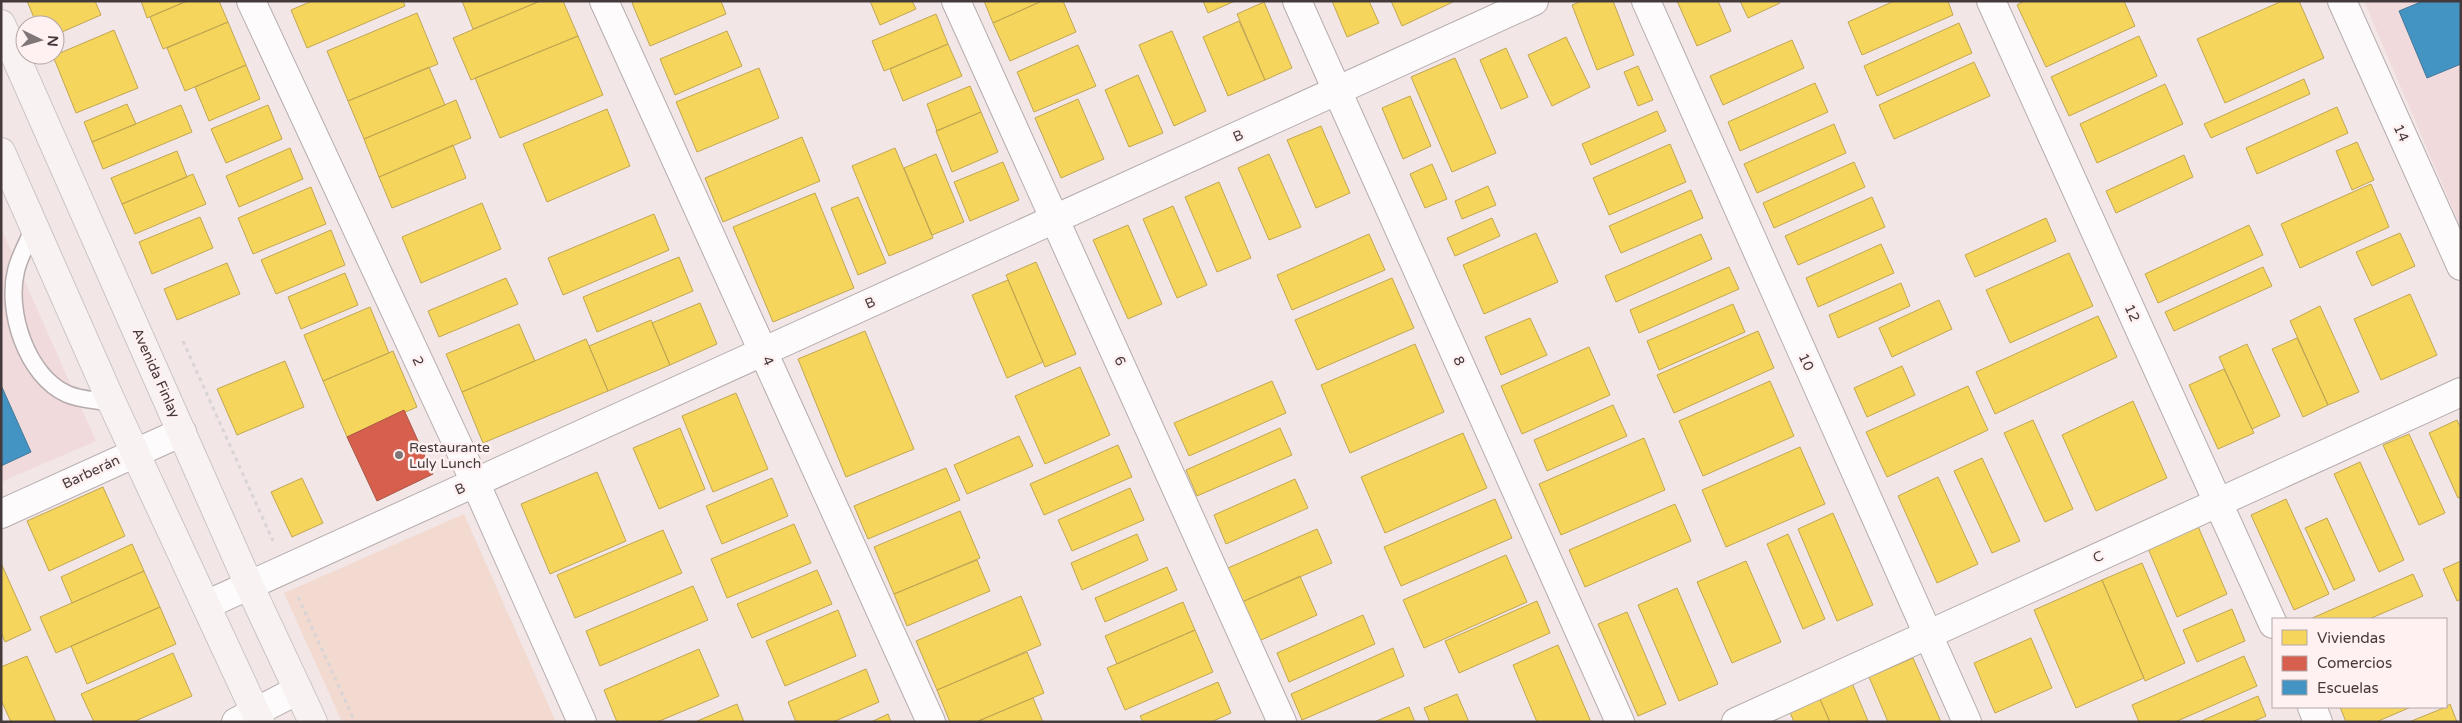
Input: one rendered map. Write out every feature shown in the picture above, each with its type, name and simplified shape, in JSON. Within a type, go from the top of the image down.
[{"type":"main road","name":"Avenida Finlay","points":[[1,24],[249,585],[313,722]]},
{"type":"main road","points":[[1,152],[33,229],[206,605],[250,719]]},
{"type":"street","name":"2","points":[[251,1],[475,482],[582,722]]},
{"type":"street","name":"4","points":[[604,1],[931,722]]},
{"type":"street","name":"6","points":[[956,1],[1282,722]]},
{"type":"street","name":"8","points":[[1297,1],[1620,722]]},
{"type":"street","name":"B","points":[[206,605],[1534,1]]},
{"type":"street","name":"10","points":[[1646,1],[1967,722]]},
{"type":"street","name":"12","points":[[1991,1],[2272,622]]},
{"type":"street","name":"14","points":[[2342,1],[2461,266]]},
{"type":"street","name":"C","points":[[1736,722],[2461,392]]},
{"type":"street","name":"Barberán","points":[[1,514],[182,432]]},
{"type":"street","points":[[250,719],[298,690]]},
{"type":"street","points":[[2312,708],[2318,722]]},
{"type":"lane","points":[[33,229],[16,271],[13,304],[27,356],[53,385],[68,394],[112,403]]},
{"type":"path","points":[[183,341],[355,722]]},
{"type":"shaded area","points":[[2364,1],[2461,1],[2461,228]]},
{"type":"shaded area","points":[[1,228],[96,441],[1,482]]},
{"type":"shaded area","points":[[464,514],[556,722],[342,722],[284,593]]},
{"type":"building: Viviendas","points":[[27,1],[95,1],[101,15],[65,31],[65,15],[33,15]]},
{"type":"building: Viviendas","points":[[141,1],[187,1],[147,18]]},
{"type":"building: Viviendas","points":[[187,1],[219,1],[228,22],[163,49],[150,17]]},
{"type":"building: Viviendas","points":[[312,1],[403,1],[405,6],[307,48],[291,10]]},
{"type":"building: Viviendas","points":[[462,1],[540,1],[473,29]]},
{"type":"building: Viviendas","points":[[540,1],[563,1],[578,36],[471,80],[453,38]]},
{"type":"building: Viviendas","points":[[636,1],[721,1],[726,14],[650,46],[632,3]]},
{"type":"building: Viviendas","points":[[870,1],[912,1],[916,9],[880,25]]},
{"type":"building: Viviendas","points":[[984,1],[1042,1],[993,23]]},
{"type":"building: Viviendas","points":[[1042,1],[1063,1],[1076,32],[1010,61],[993,23]]},
{"type":"building: Viviendas","points":[[1203,1],[1235,1],[1208,13]]},
{"type":"building: Viviendas","points":[[1332,1],[1369,1],[1379,23],[1347,37]]},
{"type":"building: Viviendas","points":[[1391,1],[1455,1],[1402,26]]},
{"type":"building: Viviendas","points":[[1582,1],[1613,1],[1634,55],[1597,70],[1572,5]]},
{"type":"building: Viviendas","points":[[1677,1],[1718,1],[1731,31],[1697,46]]},
{"type":"building: Viviendas","points":[[1740,1],[1779,1],[1780,3],[1748,18]]},
{"type":"building: Viviendas","points":[[1894,1],[1948,1],[1953,15],[1862,55],[1848,22]]},
{"type":"building: Viviendas","points":[[2024,1],[2124,1],[2135,26],[2046,67],[2017,5]]},
{"type":"building: Viviendas","points":[[2282,1],[2299,1],[2324,58],[2225,103],[2197,39]]},
{"type":"building: Viviendas","points":[[1264,2],[1292,68],[1265,80],[1237,14]]},
{"type":"building: Viviendas","points":[[417,13],[438,64],[348,101],[327,51]]},
{"type":"building: Viviendas","points":[[936,14],[948,44],[884,71],[872,41]]},
{"type":"building: Viviendas","points":[[1239,21],[1265,80],[1228,96],[1203,37]]},
{"type":"building: Viviendas","points":[[228,22],[246,65],[185,91],[167,48]]},
{"type":"building: Viviendas","points":[[1959,23],[1972,53],[1877,96],[1864,66]]},
{"type":"building: Viviendas","points":[[114,30],[138,88],[76,113],[57,65],[65,65],[65,51]]},
{"type":"building: Viviendas","points":[[727,31],[742,66],[675,95],[660,59]]},
{"type":"building: Viviendas","points":[[1172,31],[1206,111],[1174,126],[1139,45]]},
{"type":"building: Viviendas","points":[[578,36],[603,95],[500,138],[475,78]]},
{"type":"building: Viviendas","points":[[2139,36],[2157,76],[2069,116],[2051,77]]},
{"type":"building: Viviendas","points":[[1566,37],[1590,87],[1552,106],[1528,55]]},
{"type":"building: Viviendas","points":[[1792,40],[1804,68],[1723,105],[1710,76]]},
{"type":"building: Viviendas","points":[[948,44],[962,76],[903,101],[890,69]]},
{"type":"building: Viviendas","points":[[1078,45],[1096,86],[1034,112],[1017,72]]},
{"type":"building: Viviendas","points":[[1506,48],[1528,97],[1501,109],[1480,60]]},
{"type":"building: Viviendas","points":[[1455,58],[1496,153],[1452,172],[1411,77]]},
{"type":"building: Viviendas","points":[[1974,62],[1990,96],[1894,139],[1879,105]]},
{"type":"building: Viviendas","points":[[246,65],[260,99],[209,121],[195,87]]},
{"type":"building: Viviendas","points":[[1638,66],[1653,100],[1638,106],[1624,72]]},
{"type":"building: Viviendas","points":[[429,67],[445,105],[364,139],[348,101]]},
{"type":"building: Viviendas","points":[[759,68],[779,118],[697,152],[676,102]]},
{"type":"building: Viviendas","points":[[1138,75],[1163,133],[1129,147],[1105,90]]},
{"type":"building: Viviendas","points":[[2304,79],[2310,94],[2211,138],[2204,124]]},
{"type":"building: Viviendas","points":[[1815,83],[1828,112],[1740,151],[1728,122]]},
{"type":"building: Viviendas","points":[[2165,84],[2183,124],[2097,163],[2080,124]]},
{"type":"building: Viviendas","points":[[970,86],[981,112],[937,131],[927,104]]},
{"type":"building: Viviendas","points":[[1410,96],[1431,146],[1403,159],[1382,108]]},
{"type":"building: Viviendas","points":[[1078,99],[1104,159],[1061,178],[1035,118]]},
{"type":"building: Viviendas","points":[[456,100],[471,138],[379,177],[364,139]]},
{"type":"building: Viviendas","points":[[127,104],[136,124],[92,142],[84,122]]},
{"type":"building: Viviendas","points":[[181,105],[192,132],[103,169],[92,142]]},
{"type":"building: Viviendas","points":[[268,105],[282,139],[226,163],[211,129]]},
{"type":"building: Viviendas","points":[[2337,107],[2348,133],[2257,174],[2246,148]]},
{"type":"building: Viviendas","points":[[607,109],[630,166],[547,202],[523,144]]},
{"type":"building: Viviendas","points":[[1657,111],[1666,131],[1591,165],[1582,144]]},
{"type":"building: Viviendas","points":[[981,112],[998,152],[952,172],[936,131]]},
{"type":"building: Viviendas","points":[[1834,124],[1846,153],[1757,193],[1744,164]]},
{"type":"building: Viviendas","points":[[1321,126],[1350,193],[1316,208],[1287,140]]},
{"type":"building: Viviendas","points":[[802,137],[820,181],[723,222],[705,178]]},
{"type":"building: Viviendas","points":[[2357,142],[2374,180],[2352,190],[2336,151]]},
{"type":"building: Viviendas","points":[[1670,144],[1686,182],[1609,215],[1593,178]]},
{"type":"building: Viviendas","points":[[453,145],[466,178],[392,208],[379,177]]},
{"type":"building: Viviendas","points":[[290,148],[303,179],[239,207],[226,176]]},
{"type":"building: Viviendas","points":[[895,148],[933,238],[889,256],[852,166]]},
{"type":"building: Viviendas","points":[[177,151],[187,177],[122,204],[111,178]]},
{"type":"building: Viviendas","points":[[936,154],[964,222],[932,235],[904,168]]},
{"type":"building: Viviendas","points":[[1269,154],[1301,227],[1269,240],[1238,168]]},
{"type":"building: Viviendas","points":[[2184,155],[2193,177],[2116,213],[2106,191]]},
{"type":"building: Viviendas","points":[[1003,162],[1019,200],[970,221],[954,182]]},
{"type":"building: Viviendas","points":[[1854,162],[1865,187],[1774,228],[1763,203]]},
{"type":"building: Viviendas","points":[[1432,164],[1447,199],[1425,208],[1410,174]]},
{"type":"building: Viviendas","points":[[193,174],[206,204],[135,234],[122,204]]},
{"type":"building: Viviendas","points":[[1219,182],[1251,258],[1217,272],[1185,197]]},
{"type":"building: Viviendas","points":[[2371,184],[2389,227],[2300,268],[2281,224]]},
{"type":"building: Viviendas","points":[[1488,186],[1496,205],[1462,219],[1455,201]]},
{"type":"building: Viviendas","points":[[311,187],[326,224],[253,254],[238,218]]},
{"type":"building: Viviendas","points":[[1691,190],[1703,218],[1621,253],[1609,226]]},
{"type":"building: Viviendas","points":[[815,193],[854,288],[773,322],[733,227]]},
{"type":"building: Viviendas","points":[[858,197],[886,263],[858,275],[831,208]]},
{"type":"building: Viviendas","points":[[1872,197],[1885,227],[1798,265],[1785,236]]},
{"type":"building: Viviendas","points":[[482,203],[501,249],[421,283],[402,237]]},
{"type":"building: Viviendas","points":[[1173,206],[1207,285],[1177,298],[1143,219]]},
{"type":"building: Viviendas","points":[[654,214],[669,250],[563,295],[548,258]]},
{"type":"building: Viviendas","points":[[200,217],[213,248],[152,274],[139,242]]},
{"type":"building: Viviendas","points":[[1492,218],[1500,236],[1455,256],[1447,238]]},
{"type":"building: Viviendas","points":[[2046,218],[2056,241],[1975,277],[1965,255]]},
{"type":"building: Viviendas","points":[[1128,225],[1162,304],[1128,319],[1093,240]]},
{"type":"building: Viviendas","points":[[2249,225],[2263,255],[2158,303],[2145,274]]},
{"type":"building: Viviendas","points":[[331,230],[345,265],[276,294],[261,260]]},
{"type":"building: Viviendas","points":[[1536,233],[1558,282],[1484,314],[1463,265]]},
{"type":"building: Viviendas","points":[[2400,233],[2415,266],[2372,286],[2356,252]]},
{"type":"building: Viviendas","points":[[1369,234],[1385,270],[1292,310],[1277,275]]},
{"type":"building: Viviendas","points":[[1701,234],[1712,259],[1616,302],[1605,276]]},
{"type":"building: Viviendas","points":[[1881,244],[1894,273],[1818,307],[1806,278]]},
{"type":"building: Viviendas","points":[[2069,253],[2093,306],[2010,343],[1986,290]]},
{"type":"building: Viviendas","points":[[679,257],[693,291],[597,332],[583,297]]},
{"type":"building: Viviendas","points":[[1036,262],[1076,354],[1045,367],[1006,275]]},
{"type":"building: Viviendas","points":[[227,263],[240,294],[177,320],[164,289]]},
{"type":"building: Viviendas","points":[[1729,267],[1739,289],[1639,333],[1630,310]]},
{"type":"building: Viviendas","points":[[2263,267],[2272,286],[2174,331],[2165,312]]},
{"type":"building: Viviendas","points":[[345,273],[358,305],[301,329],[288,297]]},
{"type":"building: Viviendas","points":[[506,278],[518,304],[439,337],[428,311]]},
{"type":"building: Viviendas","points":[[1392,278],[1414,328],[1317,370],[1295,320]]},
{"type":"building: Viviendas","points":[[1008,280],[1043,362],[1007,378],[972,295]]},
{"type":"building: Viviendas","points":[[1901,283],[1910,306],[1838,338],[1829,315]]},
{"type":"building: Viviendas","points":[[2410,294],[2437,355],[2381,380],[2354,319]]},
{"type":"building: Viviendas","points":[[1939,300],[1952,329],[1892,357],[1879,328]]},
{"type":"building: Viviendas","points":[[700,303],[717,344],[670,365],[652,323]]},
{"type":"building: Viviendas","points":[[1733,304],[1745,332],[1659,370],[1647,341]]},
{"type":"building: Viviendas","points":[[2320,306],[2359,392],[2328,405],[2290,321]]},
{"type":"building: Viviendas","points":[[370,307],[389,353],[323,381],[304,335]]},
{"type":"building: Viviendas","points":[[2098,316],[2117,357],[1995,414],[1976,372]]},
{"type":"building: Viviendas","points":[[1530,318],[1547,355],[1501,375],[1485,337]]},
{"type":"building: Viviendas","points":[[651,320],[670,365],[608,391],[589,346]]},
{"type":"building: Viviendas","points":[[519,324],[535,361],[462,392],[446,354]]},
{"type":"building: Viviendas","points":[[865,331],[914,449],[846,477],[798,359]]},
{"type":"building: Viviendas","points":[[1758,331],[1774,368],[1674,413],[1657,375]]},
{"type":"building: Viviendas","points":[[2297,338],[2328,405],[2303,417],[2272,349]]},
{"type":"building: Viviendas","points":[[586,339],[608,391],[483,443],[462,392]]},
{"type":"building: Viviendas","points":[[1415,344],[1444,412],[1350,453],[1321,385]]},
{"type":"building: Viviendas","points":[[2247,344],[2280,416],[2252,429],[2219,357]]},
{"type":"building: Viviendas","points":[[1589,347],[1610,395],[1522,434],[1501,386]]},
{"type":"building: Viviendas","points":[[393,351],[417,407],[347,437],[323,381]]},
{"type":"building: Viviendas","points":[[285,361],[304,407],[237,435],[217,389]]},
{"type":"building: Viviendas","points":[[1902,366],[1915,395],[1867,417],[1854,388]]},
{"type":"building: Viviendas","points":[[1080,367],[1110,435],[1045,464],[1015,396]]},
{"type":"building: Viviendas","points":[[2224,369],[2254,433],[2218,449],[2189,385]]},
{"type":"building: Viviendas","points":[[1272,381],[1286,413],[1189,456],[1174,423]]},
{"type":"building: Viviendas","points":[[1770,381],[1794,436],[1703,476],[1679,421]]},
{"type":"building: Viviendas","points":[[1968,386],[1988,430],[1887,477],[1866,432]]},
{"type":"building: Viviendas","points":[[736,393],[768,469],[713,492],[682,416]]},
{"type":"building: Viviendas","points":[[2133,401],[2167,478],[2096,511],[2062,435]]},
{"type":"building: Viviendas","points":[[1613,405],[1627,436],[1547,471],[1534,440]]},
{"type":"building: Viviendas","points":[[2033,420],[2073,509],[2045,522],[2004,433]]},
{"type":"building: Viviendas","points":[[2457,420],[2461,428],[2461,497],[2458,498],[2429,433]]},
{"type":"building: Viviendas","points":[[680,428],[705,489],[659,509],[633,448]]},
{"type":"building: Viviendas","points":[[1280,428],[1292,455],[1197,496],[1186,470]]},
{"type":"building: Viviendas","points":[[1463,433],[1487,488],[1385,533],[1361,477]]},
{"type":"building: Viviendas","points":[[2409,434],[2445,513],[2419,525],[2383,445]]},
{"type":"building: Viviendas","points":[[1019,436],[1033,466],[967,494],[954,465]]},
{"type":"building: Viviendas","points":[[1644,438],[1665,490],[1561,535],[1539,484]]},
{"type":"building: Viviendas","points":[[1118,445],[1132,477],[1044,515],[1030,484]]},
{"type":"building: Viviendas","points":[[1800,447],[1825,504],[1726,547],[1702,490]]},
{"type":"building: Viviendas","points":[[1982,458],[2020,541],[1992,553],[1954,471]]},
{"type":"building: Viviendas","points":[[2360,462],[2404,560],[2379,572],[2334,474]]},
{"type":"building: Viviendas","points":[[946,468],[960,500],[868,539],[854,506]]},
{"type":"building: Viviendas","points":[[597,472],[626,541],[550,574],[521,504]]},
{"type":"building: Viviendas","points":[[1938,477],[1978,564],[1937,583],[1898,496]]},
{"type":"building: Viviendas","points":[[302,478],[323,523],[292,537],[271,492]]},
{"type":"building: Viviendas","points":[[772,478],[788,516],[722,544],[706,506]]},
{"type":"building: Viviendas","points":[[1295,479],[1308,508],[1226,544],[1214,515]]},
{"type":"building: Viviendas","points":[[103,487],[125,536],[49,571],[27,521]]},
{"type":"building: Viviendas","points":[[1130,488],[1144,520],[1072,551],[1058,520]]},
{"type":"building: Viviendas","points":[[1495,499],[1512,538],[1401,586],[1384,547]]},
{"type":"building: Viviendas","points":[[2286,499],[2329,594],[2294,610],[2251,515]]},
{"type":"building: Viviendas","points":[[1675,504],[1691,541],[1585,587],[1569,550]]},
{"type":"building: Viviendas","points":[[960,511],[980,558],[894,594],[874,547]]},
{"type":"building: Viviendas","points":[[1833,513],[1873,605],[1837,621],[1798,529]]},
{"type":"building: Viviendas","points":[[2327,518],[2355,580],[2334,590],[2305,528]]},
{"type":"building: Viviendas","points":[[794,524],[811,563],[727,598],[711,559]]},
{"type":"building: Viviendas","points":[[2197,524],[2227,594],[2177,617],[2147,546]]},
{"type":"building: Viviendas","points":[[1317,529],[1332,563],[1242,602],[1228,568]]},
{"type":"building: Viviendas","points":[[663,530],[682,573],[575,618],[557,575]]},
{"type":"building: Viviendas","points":[[1137,534],[1148,560],[1082,590],[1071,563]]},
{"type":"building: Viviendas","points":[[1788,534],[1825,619],[1803,629],[1767,544]]},
{"type":"building: Viviendas","points":[[132,544],[144,571],[72,603],[61,577]]},
{"type":"building: Viviendas","points":[[1506,555],[1527,602],[1424,648],[1403,600]]},
{"type":"building: Viviendas","points":[[977,560],[990,591],[907,626],[894,594]]},
{"type":"building: Viviendas","points":[[1746,561],[1781,642],[1732,663],[1697,582]]},
{"type":"building: Viviendas","points":[[2461,561],[2461,599],[2457,601],[2443,569]]},
{"type":"building: Viviendas","points":[[1,563],[31,630],[5,642],[1,632]]},
{"type":"building: Viviendas","points":[[2142,563],[2185,663],[2145,681],[2102,580]]},
{"type":"building: Viviendas","points":[[1167,567],[1177,590],[1105,622],[1095,598]]},
{"type":"building: Viviendas","points":[[817,570],[832,604],[752,638],[737,604]]},
{"type":"building: Viviendas","points":[[144,571],[160,607],[56,653],[40,617]]},
{"type":"building: Viviendas","points":[[2413,574],[2423,596],[2371,618],[2312,618]]},
{"type":"building: Viviendas","points":[[1300,576],[1317,615],[1259,641],[1242,602]]},
{"type":"building: Viviendas","points":[[2102,580],[2144,678],[2076,708],[2034,610]]},
{"type":"building: Viviendas","points":[[693,586],[708,620],[600,666],[586,631]]},
{"type":"building: Viviendas","points":[[1677,588],[1718,684],[1679,701],[1638,605]]},
{"type":"building: Viviendas","points":[[1021,596],[1041,645],[937,690],[916,641]]},
{"type":"building: Viviendas","points":[[1537,601],[1550,633],[1459,673],[1445,641]]},
{"type":"building: Viviendas","points":[[1183,602],[1195,630],[1117,664],[1105,636]]},
{"type":"building: Viviendas","points":[[160,607],[176,644],[87,684],[71,646]]},
{"type":"building: Viviendas","points":[[2232,609],[2245,641],[2197,662],[2183,630]]},
{"type":"building: Viviendas","points":[[838,610],[856,656],[785,686],[766,641]]},
{"type":"building: Viviendas","points":[[1627,612],[1666,704],[1638,716],[1598,624]]},
{"type":"building: Viviendas","points":[[1363,615],[1375,644],[1289,682],[1277,653]]},
{"type":"building: Viviendas","points":[[1195,630],[1213,672],[1125,710],[1107,668]]},
{"type":"building: Viviendas","points":[[2031,638],[2052,688],[1995,713],[1974,663]]},
{"type":"building: Viviendas","points":[[1558,645],[1591,722],[1537,722],[1513,665]]},
{"type":"building: Viviendas","points":[[1393,648],[1404,676],[1302,720],[1291,694]]},
{"type":"building: Viviendas","points":[[699,649],[719,696],[657,722],[617,722],[604,690]]},
{"type":"building: Viviendas","points":[[1027,652],[1044,693],[976,722],[950,722],[937,690]]},
{"type":"building: Viviendas","points":[[173,653],[192,696],[133,722],[94,722],[81,694]]},
{"type":"building: Viviendas","points":[[27,656],[56,722],[11,722],[1,700],[1,667]]},
{"type":"building: Viviendas","points":[[2244,656],[2257,686],[2175,722],[2139,722],[2132,705]]},
{"type":"building: Viviendas","points":[[1913,658],[1941,722],[1888,722],[1869,677]]},
{"type":"building: Viviendas","points":[[866,669],[879,702],[833,722],[796,722],[788,702]]},
{"type":"building: Viviendas","points":[[1218,682],[1231,713],[1211,722],[1143,722],[1140,716]]},
{"type":"building: Viviendas","points":[[1852,683],[1868,721],[1830,722],[1819,697]]},
{"type":"building: Viviendas","points":[[1457,694],[1469,722],[1430,722],[1424,708]]},
{"type":"building: Viviendas","points":[[2258,696],[2266,716],[2252,722],[2199,722]]},
{"type":"building: Viviendas","points":[[1819,697],[1830,722],[1794,722],[1789,710]]},
{"type":"building: Viviendas","points":[[1033,698],[1043,722],[976,722]]},
{"type":"building: Viviendas","points":[[737,704],[744,722],[695,722]]},
{"type":"building: Viviendas","points":[[2450,704],[2457,722],[2409,722],[2447,708]]},
{"type":"building: Viviendas","points":[[1409,707],[1415,722],[1374,722]]},
{"type":"building: Viviendas","points":[[2340,708],[2409,708],[2376,722],[2346,722]]},
{"type":"building: Viviendas","points":[[888,714],[891,722],[871,722]]},
{"type":"building: Comercios","points":[[404,410],[433,474],[377,501],[347,437]]},
{"type":"building: Escuelas","points":[[2423,1],[2461,1],[2461,64],[2427,78],[2399,11]]},
{"type":"building: Escuelas","points":[[1,385],[31,452],[1,466]]},
{"type":"place","name":"Restaurante Luly Lunch","points":[[399,455]]}]
